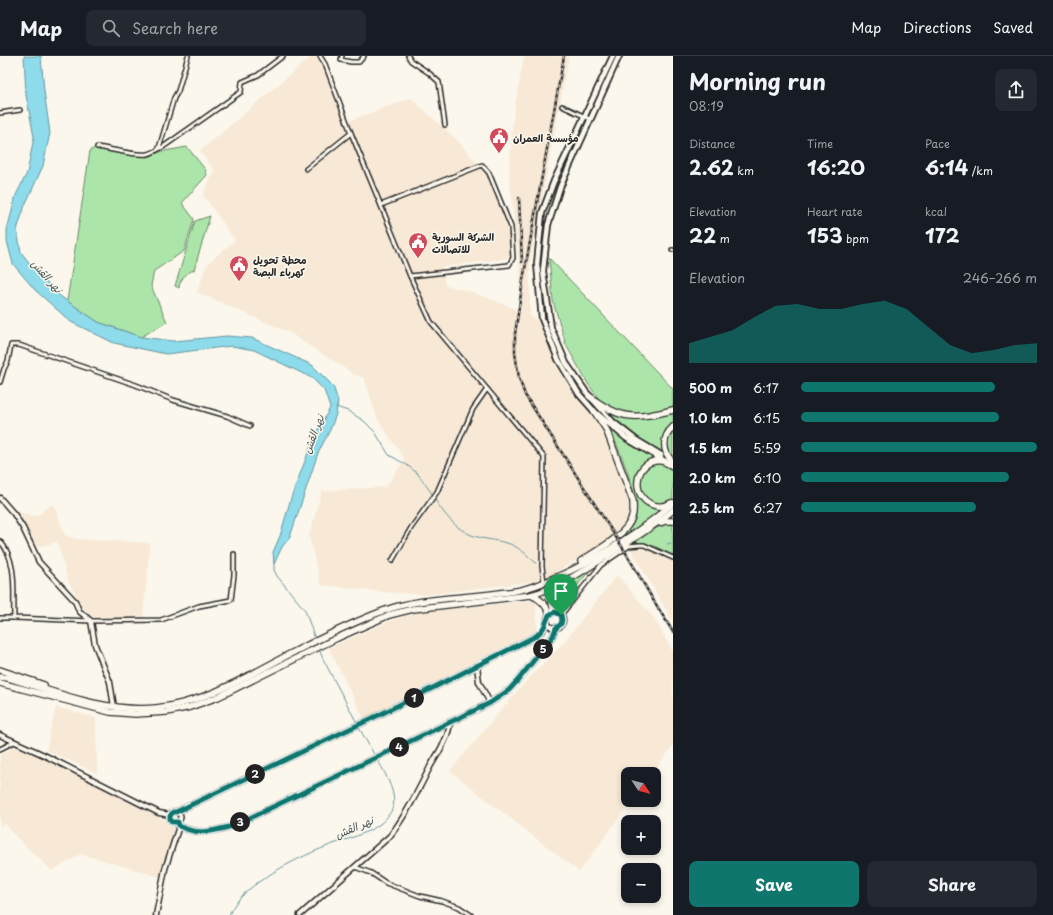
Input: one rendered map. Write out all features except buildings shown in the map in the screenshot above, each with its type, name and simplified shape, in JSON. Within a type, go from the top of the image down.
[{"type":"highway","points":[[590,396],[602,406],[624,415],[645,416],[673,410]]},
{"type":"highway","points":[[571,570],[581,561],[623,531],[632,517],[633,501],[606,429],[594,411]]},
{"type":"highway","points":[[673,427],[667,434],[664,445],[668,456],[673,462]]},
{"type":"highway","points":[[673,466],[662,461],[651,463],[640,473],[637,482],[640,494],[650,504],[663,506],[673,502]]},
{"type":"highway","points":[[0,677],[8,678],[81,700],[114,707],[133,709],[175,705],[203,697],[290,657],[384,611],[420,602],[526,589],[544,582],[571,570],[602,553],[658,516],[673,502]]},
{"type":"highway","points":[[336,635],[388,615],[413,609],[531,595],[546,590],[559,584],[651,527],[673,510]]},
{"type":"highway","points":[[651,527],[666,521],[673,521]]},
{"type":"highway","points":[[553,613],[551,604],[552,598],[559,584]]},
{"type":"highway","points":[[531,595],[540,599],[553,613]]},
{"type":"highway","points":[[0,683],[110,712],[135,714],[167,712],[190,707],[218,697],[290,657]]},
{"type":"highway","points":[[0,670],[81,700]]},
{"type":"main road","points":[[613,56],[554,181],[542,212],[537,264],[542,319],[558,359],[579,394],[594,411],[626,438],[673,466]]},
{"type":"main road","points":[[619,56],[558,195],[548,225],[543,270],[551,328],[566,363],[590,396],[613,422],[626,433],[673,462]]},
{"type":"street","points":[[159,148],[188,56]]},
{"type":"street","points":[[97,147],[136,154],[150,153],[163,147],[241,92],[242,82],[258,75],[283,56]]},
{"type":"street","points":[[320,56],[325,64],[351,133],[410,276],[431,322],[544,457],[542,566],[544,582]]},
{"type":"street","points":[[342,56],[341,60],[359,62],[364,56]]},
{"type":"street","points":[[408,56],[411,61],[430,73],[439,82],[445,125]]},
{"type":"street","points":[[562,106],[590,120]]},
{"type":"street","points":[[0,113],[20,110]]},
{"type":"street","points":[[306,169],[351,133]]},
{"type":"street","points":[[381,205],[482,165],[489,173],[511,227],[513,258],[509,265],[410,276]]},
{"type":"street","points":[[0,382],[8,361],[11,345],[19,345],[136,385],[173,400],[227,416],[250,426]]},
{"type":"street","points":[[392,561],[411,528],[437,492],[473,409],[487,389]]},
{"type":"street","points":[[0,498],[14,514],[23,528],[38,562],[75,601],[80,611],[91,621],[95,645],[110,682],[114,707]]},
{"type":"street","points":[[0,541],[10,559],[13,572],[14,618]]},
{"type":"street","points":[[170,816],[172,822],[179,824],[189,831],[213,831],[233,826],[490,703],[509,690],[519,679],[553,636],[556,628],[560,626],[562,622],[561,615],[601,565],[630,546],[639,545],[673,558]]},
{"type":"street","points":[[0,618],[91,621],[161,620],[199,606],[231,600],[234,575],[234,554]]},
{"type":"street","points":[[170,816],[173,812],[176,812],[364,722],[536,636],[543,630],[548,617],[553,613],[561,615]]},
{"type":"street","points":[[547,622],[550,626],[556,628]]},
{"type":"street","points":[[477,666],[479,682],[490,703]]},
{"type":"street","points":[[300,915],[390,836],[401,821],[448,733],[450,722]]},
{"type":"street","points":[[0,735],[44,755],[158,813],[170,816]]},
{"type":"street","points":[[0,749],[14,742]]},
{"type":"street","points":[[156,915],[165,869],[180,819],[180,815],[176,812]]},
{"type":"street","points":[[356,867],[372,872],[386,883],[420,896],[442,901],[458,907],[471,915]]},
{"type":"shaded area","points":[[312,56],[321,56],[346,122],[411,98],[458,141],[491,179],[516,257],[442,267],[445,285],[469,291],[521,312],[521,280],[509,175],[513,118],[524,56],[569,56],[530,262],[530,316],[538,321],[548,347],[569,386],[603,430],[634,492],[638,509],[628,528],[544,580],[426,595],[321,585],[309,536],[322,491],[386,487],[405,459],[378,420],[364,378],[355,375],[288,332],[197,292],[207,264],[235,240],[203,195],[214,170],[200,151]]},
{"type":"shaded area","points":[[53,503],[65,535],[76,539],[150,543],[143,619],[93,617],[82,608],[68,580],[57,542],[36,547],[17,512],[37,516]]},
{"type":"shaded area","points":[[637,548],[653,551],[673,561],[673,622],[631,550]]},
{"type":"shaded area","points":[[617,575],[654,618],[673,652],[673,745],[657,767],[621,767],[621,807],[627,807],[579,872],[450,771],[518,690],[565,641]]},
{"type":"shaded area","points":[[536,600],[537,631],[364,719],[329,648],[377,626],[416,612]]},
{"type":"shaded area","points":[[56,707],[96,718],[97,773],[46,750]]},
{"type":"shaded area","points":[[15,747],[41,757],[168,822],[173,827],[174,833],[160,877],[81,854],[52,871],[12,833],[6,824],[0,826],[0,754]]},
{"type":"green space","points":[[187,147],[205,169],[207,175],[182,203],[194,219],[184,251],[154,271],[151,286],[167,322],[141,337],[98,322],[67,301],[90,151],[94,148],[98,148],[148,157],[159,152]]},
{"type":"green space","points":[[210,216],[194,270],[184,277],[180,282],[179,288],[175,286],[195,221]]},
{"type":"green space","points":[[549,258],[673,389],[673,407],[657,411],[628,414],[602,403],[588,384],[566,345],[553,301]]},
{"type":"green space","points":[[603,410],[623,417],[638,419],[673,412],[673,424],[669,428],[665,456],[625,429]]},
{"type":"green space","points":[[609,425],[628,441],[655,459],[636,479],[636,490],[637,496],[643,503],[650,507],[663,509],[651,519],[599,551],[628,531],[633,524],[636,515],[634,493]]},
{"type":"green space","points":[[673,429],[673,459],[668,448],[668,440]]},
{"type":"green space","points":[[660,463],[673,471],[673,499],[664,504],[656,504],[641,494],[641,483],[643,474],[646,470]]},
{"type":"green space","points":[[667,522],[673,522],[673,555],[647,544],[637,542],[631,543]]},
{"type":"green space","points":[[591,569],[558,608],[556,602],[557,596],[561,590],[573,580]]},
{"type":"water","points":[[24,56],[41,56],[50,133],[43,166],[25,205],[17,230],[21,252],[34,269],[60,296],[98,322],[141,337],[174,341],[227,336],[252,338],[312,365],[333,386],[338,401],[336,414],[330,430],[318,453],[290,537],[282,547],[274,564],[273,552],[280,536],[291,498],[314,437],[330,408],[324,390],[312,378],[254,350],[232,346],[166,354],[114,343],[71,322],[35,290],[13,264],[7,241],[7,230],[16,195],[27,173],[34,137],[26,95]]},
{"type":"waterway","points":[[336,407],[348,411],[364,421],[375,432],[389,455],[407,465],[418,474],[433,495]]},
{"type":"waterway","points":[[434,498],[446,515],[461,530],[474,536],[510,544],[521,550],[536,563]]},
{"type":"waterway","points":[[667,544],[673,543]]},
{"type":"waterway","name":"نهر القش","points":[[274,562],[274,570],[277,576],[305,610],[315,639]]},
{"type":"waterway","name":"نهر القش","points":[[319,649],[357,723]]},
{"type":"waterway","name":"نهر القش","points":[[358,726],[375,756]]},
{"type":"waterway","name":"نهر القش","points":[[229,915],[235,904],[246,892],[274,872],[306,855],[371,830],[384,820],[393,807],[394,801],[392,789],[377,759]]},
{"type":"railway","points":[[564,56],[523,280],[515,334],[515,353],[519,378],[525,395],[626,553],[673,632]]},
{"type":"railway","points":[[519,198],[522,262]]},
{"type":"place","name":"مؤسسة العمران","points":[[499,154]]},
{"type":"place","name":"الشركة السورية للاتصالات","points":[[418,259]]},
{"type":"place","name":"محطة تحويل كهرباء البصة","points":[[239,282]]},
{"type":"route","points":[[557,612],[561,615],[562,622],[560,626],[556,628],[553,636],[519,679],[509,690],[490,703],[233,826],[213,831],[198,832],[189,831],[179,826],[178,822],[171,821],[169,817],[173,812],[176,812],[383,713],[536,636],[543,630],[550,614],[557,612]]}]
